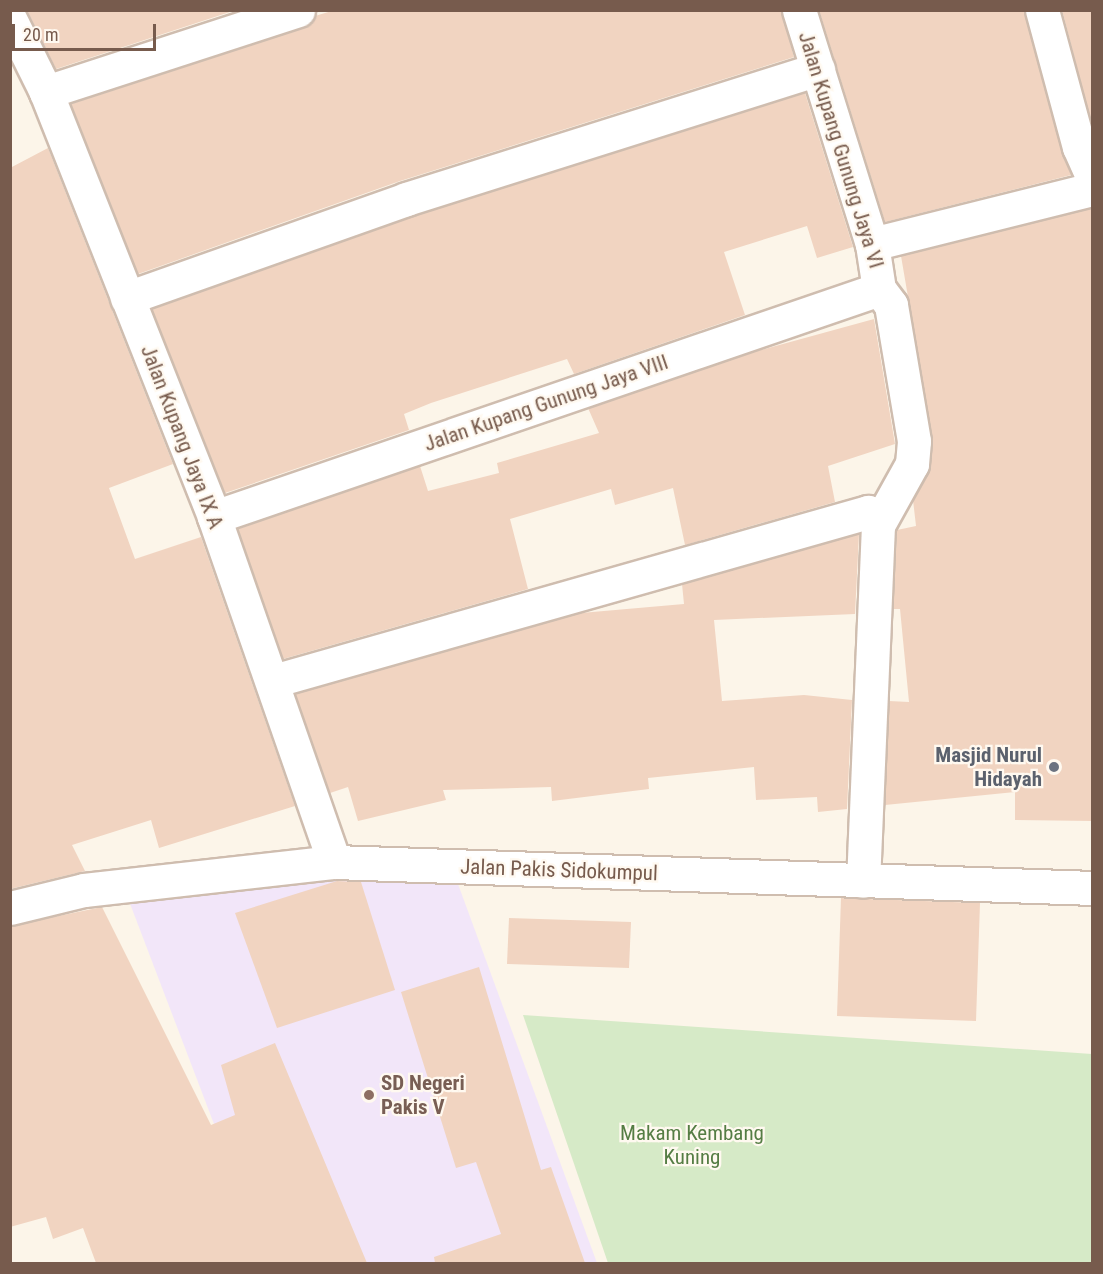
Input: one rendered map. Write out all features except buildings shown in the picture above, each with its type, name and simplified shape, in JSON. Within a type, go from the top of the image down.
[{"type":"street","points":[[46,92],[298,10]]},
{"type":"street","name":"Jalan Kupang Gunung Jaya VI","points":[[799,10],[872,244],[879,289],[891,305],[914,441],[912,464],[878,525]]},
{"type":"street","points":[[1042,10],[1079,147],[1092,176]]},
{"type":"street","name":"Jalan Kupang Jaya IX A","points":[[10,19],[46,92],[214,517],[273,681],[334,862]]},
{"type":"street","points":[[127,298],[406,200],[818,69]]},
{"type":"street","points":[[872,244],[1092,189]]},
{"type":"street","name":"Jalan Kupang Gunung Jaya VIII","points":[[214,517],[879,289]]},
{"type":"street","points":[[273,681],[855,513],[875,516],[878,525],[863,881]]},
{"type":"street","name":"Jalan Pakis Sidokumpul","points":[[19,906],[171,878],[334,862],[1092,888]]},
{"type":"shaded area","name":"SD Negeri Pakis V","points":[[447,854],[597,1263],[267,1263],[129,901]]},
{"type":"green space","name":"Makam Kembang Kuning","points":[[523,1015],[1092,1054],[1092,1263],[608,1263]]},
{"type":"place","name":"Masjid Nurul Hidayah","points":[[1054,767]]},
{"type":"place","name":"SD Negeri Pakis V","points":[[369,1095]]}]
